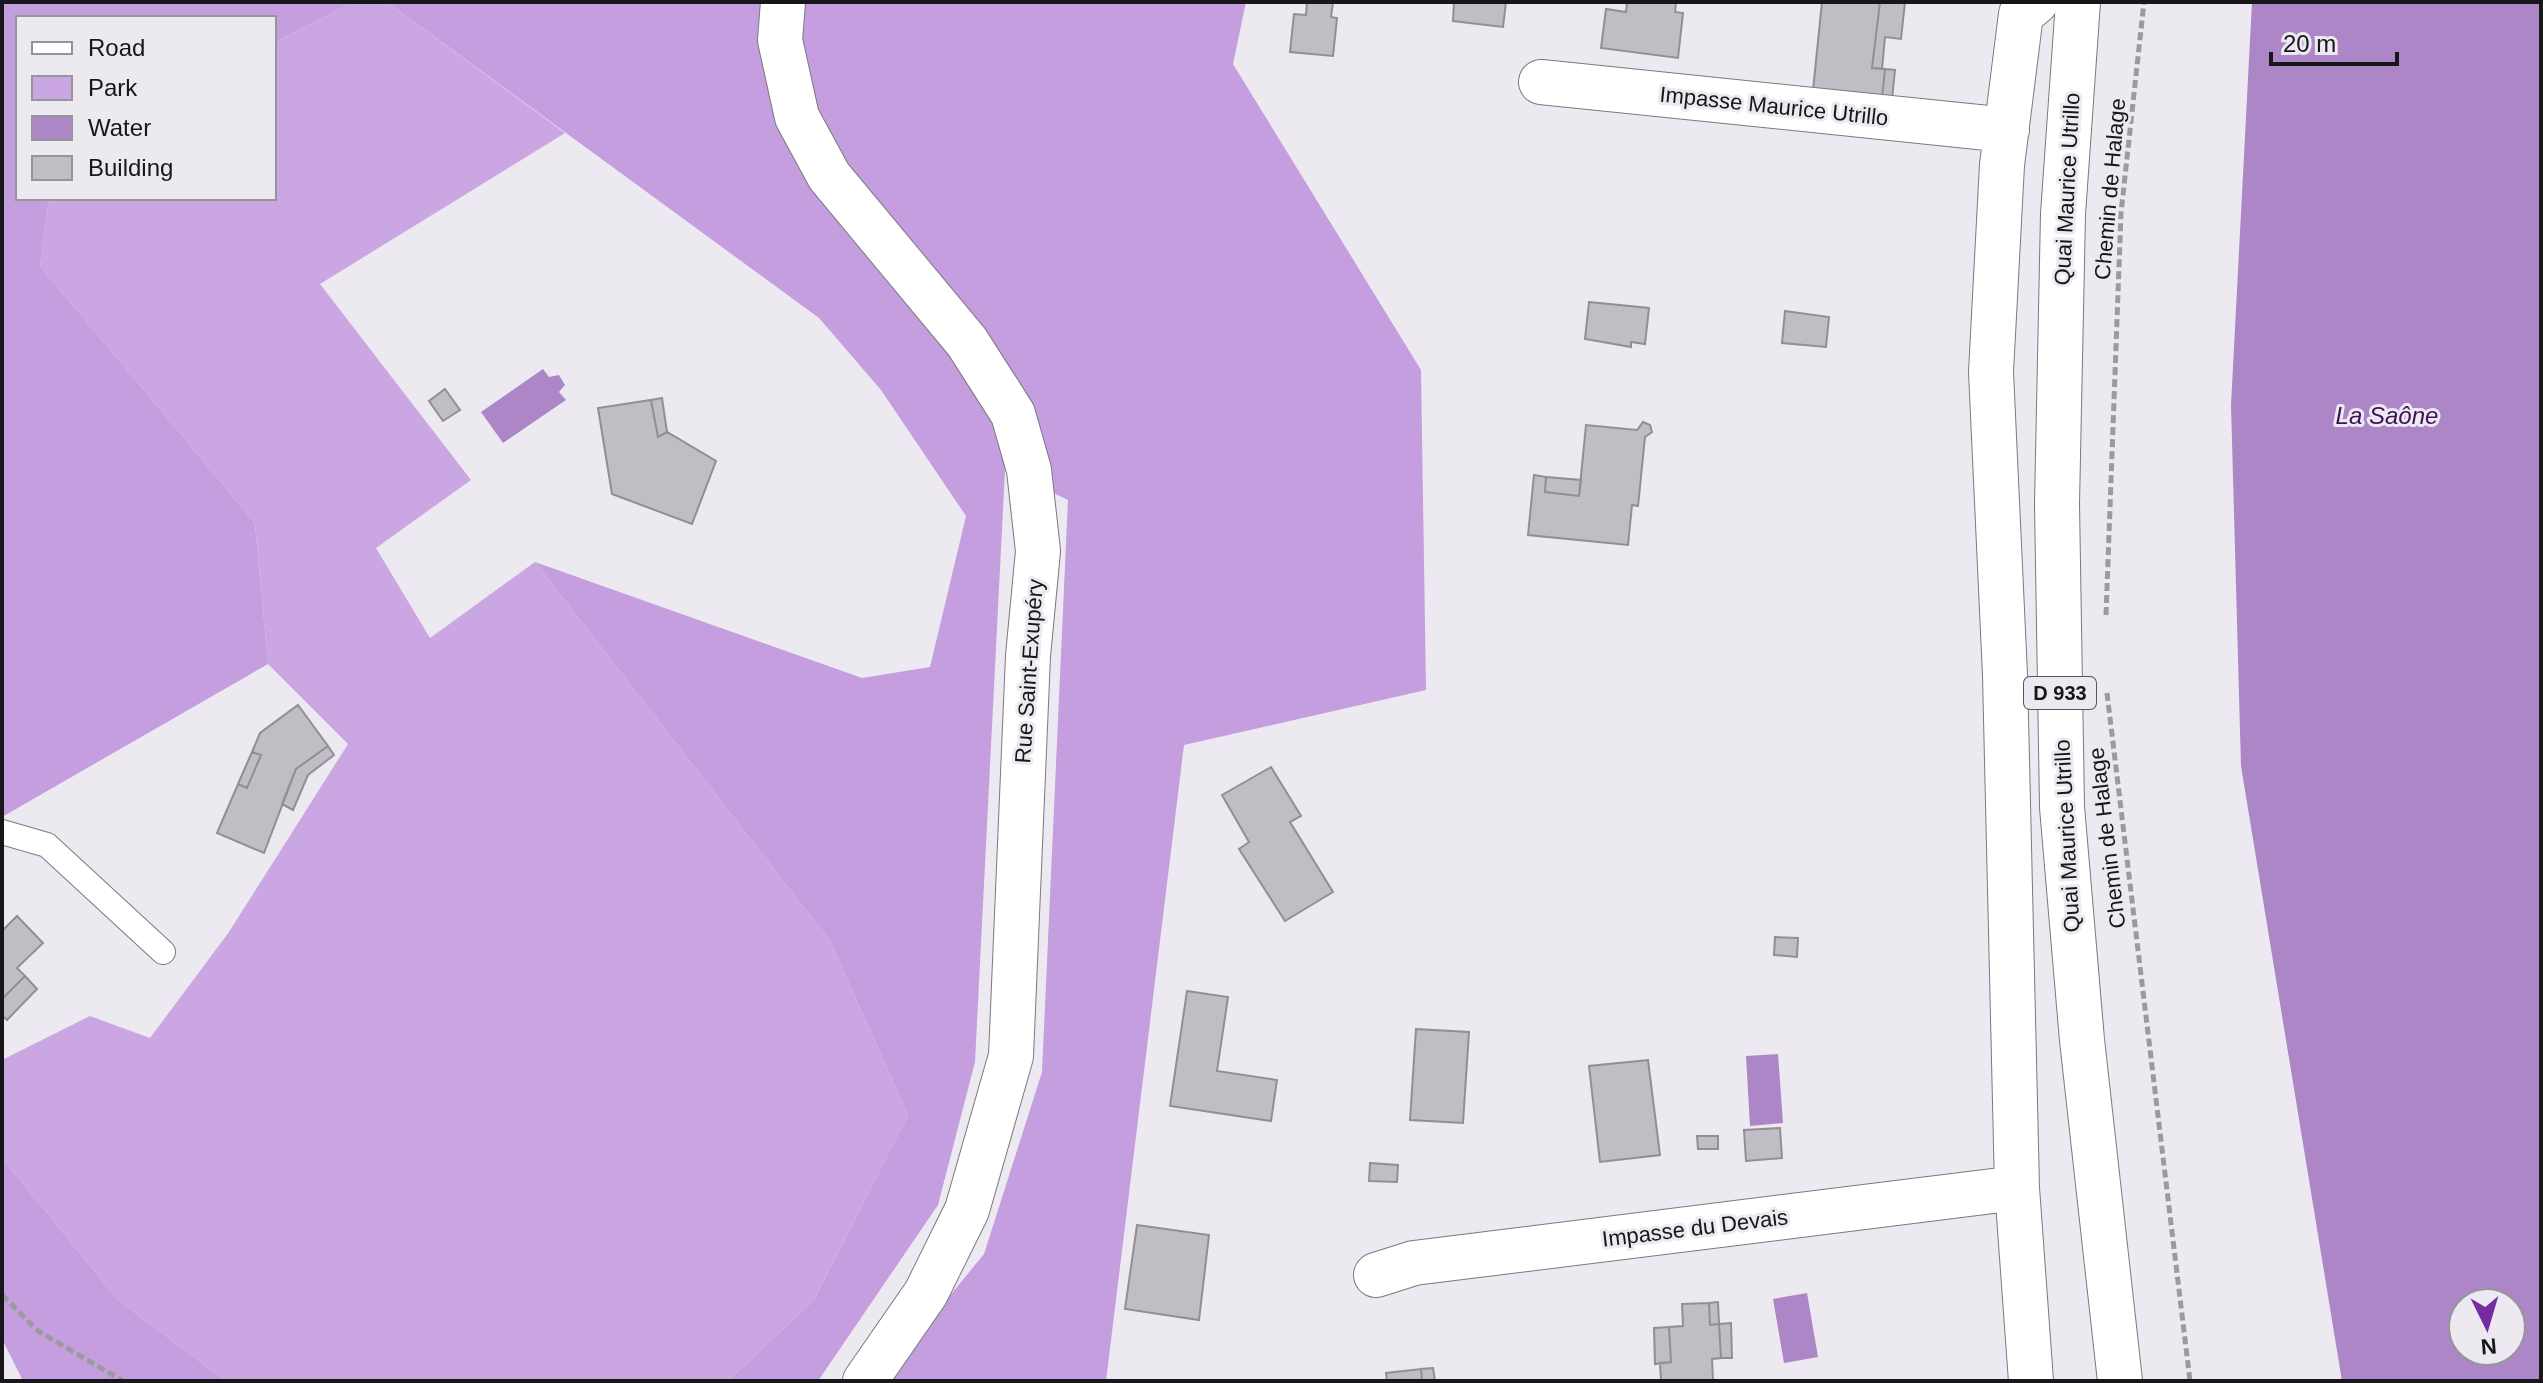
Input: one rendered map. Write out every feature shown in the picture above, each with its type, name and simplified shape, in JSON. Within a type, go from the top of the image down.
[{"type":"street","name":"Rue Saint-Exupéry","points":[[783,2],[780,40],[797,117],[829,176],[967,342],[1013,414],[1029,470],[1038,551],[1028,656],[1011,1056],[967,1210],[926,1293],[865,1381]]},
{"type":"street","name":"Quai Maurice Utrillo","points":[[2078,2],[2063,214],[2057,504],[2062,807],[2082,1040],[2120,1381]]},
{"type":"street","points":[[2027,6],[2007,130],[1991,372],[2005,675],[2017,1188],[2031,1381]]},
{"type":"street","name":"Impasse Maurice Utrillo","points":[[1541,82],[2007,130]]},
{"type":"street","name":"Impasse du Devais","points":[[1376,1275],[1414,1263],[2017,1188]]},
{"type":"lane","points":[[2,832],[47,845],[163,952]]},
{"type":"path","name":"Chemin de Halage","points":[[2106,626],[2121,213],[2144,2]]},
{"type":"path","name":"Chemin de Halage","points":[[2106,689],[2190,1381]]},
{"type":"path","points":[[2,1295],[38,1331],[123,1381]]},
{"type":"green space","points":[[353,2],[387,2],[565,133],[320,284],[471,480],[376,548],[430,638],[535,562],[830,941],[908,1115],[814,1300],[728,1381],[226,1381],[118,1300],[2,1158],[2,1060],[90,1016],[150,1038],[229,932],[348,744],[268,664],[255,523],[40,266],[49,200],[276,200],[276,42]]},
{"type":"shaded area","points":[[2,2],[353,2],[276,42],[276,16],[16,16],[16,200],[49,200],[40,266],[255,523],[268,664],[2,817]]},
{"type":"shaded area","points":[[387,2],[1246,2],[1233,64],[1421,370],[1426,690],[1184,745],[1106,1381],[880,1381],[984,1254],[1042,1072],[1068,500],[1005,470],[975,1062],[938,1205],[818,1381],[728,1381],[814,1300],[908,1115],[830,941],[535,562],[862,678],[930,667],[966,516],[881,390],[819,318]]},
{"type":"shaded area","points":[[2,1158],[118,1300],[226,1381],[23,1381],[2,1339]]},
{"type":"water","name":"La Saône","points":[[2252,2],[2541,2],[2541,1381],[2342,1381],[2241,766],[2231,405]]},
{"type":"water","points":[[543,369],[549,377],[559,375],[565,385],[559,392],[566,400],[503,443],[481,412]]},
{"type":"water","points":[[1778,1054],[1783,1123],[1750,1126],[1746,1056]]},
{"type":"water","points":[[1807,1293],[1818,1357],[1784,1363],[1773,1299]]},
{"type":"building","points":[[1307,2],[1333,2],[1331,17],[1337,18],[1333,56],[1290,52],[1294,14],[1306,15]]},
{"type":"building","points":[[1454,2],[1506,2],[1503,27],[1453,21]]},
{"type":"building","points":[[1627,2],[1676,2],[1675,12],[1683,13],[1678,58],[1601,48],[1606,9],[1626,12]]},
{"type":"building","points":[[1822,2],[1880,2],[1872,68],[1885,69],[1881,108],[1812,100]]},
{"type":"building","points":[[1880,2],[1905,2],[1901,39],[1885,37],[1882,69],[1872,68]]},
{"type":"building","points":[[1885,69],[1895,70],[1891,109],[1881,108]]},
{"type":"building","points":[[1589,302],[1649,308],[1645,344],[1631,342],[1631,347],[1585,339]]},
{"type":"building","points":[[1785,311],[1829,317],[1826,347],[1782,343]]},
{"type":"building","points":[[445,389],[460,410],[443,421],[429,401]]},
{"type":"building","points":[[662,398],[667,432],[658,437],[651,400]]},
{"type":"building","points":[[651,400],[658,437],[667,432],[716,461],[692,524],[612,494],[598,408]]},
{"type":"building","points":[[1643,422],[1650,425],[1652,432],[1645,437],[1638,506],[1632,505],[1628,545],[1528,535],[1534,475],[1546,477],[1545,492],[1579,496],[1586,425],[1637,430]]},
{"type":"building","points":[[1546,477],[1581,480],[1579,496],[1545,492]]},
{"type":"building","points":[[298,705],[328,746],[296,769],[264,853],[217,833],[238,784],[247,788],[261,755],[252,752],[260,733]]},
{"type":"building","points":[[328,746],[334,755],[308,775],[293,810],[282,804],[296,769]]},
{"type":"building","points":[[252,752],[261,755],[247,788],[238,784]]},
{"type":"building","points":[[1271,767],[1301,816],[1290,822],[1333,892],[1285,921],[1239,849],[1249,842],[1222,795]]},
{"type":"building","points":[[17,916],[43,943],[17,968],[25,976],[2,999],[2,931]]},
{"type":"building","points":[[1775,937],[1798,938],[1797,957],[1774,955]]},
{"type":"building","points":[[25,976],[37,989],[7,1020],[2,1015],[2,999]]},
{"type":"building","points":[[1187,991],[1228,997],[1217,1071],[1277,1080],[1271,1121],[1170,1106]]},
{"type":"building","points":[[1416,1029],[1469,1032],[1463,1123],[1410,1120]]},
{"type":"building","points":[[1648,1060],[1660,1155],[1600,1162],[1589,1066]]},
{"type":"building","points":[[1780,1128],[1782,1158],[1746,1161],[1744,1130]]},
{"type":"building","points":[[1697,1136],[1718,1136],[1718,1149],[1698,1149]]},
{"type":"building","points":[[1370,1163],[1398,1165],[1397,1182],[1369,1181]]},
{"type":"building","points":[[1137,1225],[1209,1235],[1199,1320],[1125,1309]]},
{"type":"building","points":[[1718,1302],[1719,1324],[1710,1325],[1709,1303]]},
{"type":"building","points":[[1709,1303],[1710,1325],[1719,1324],[1721,1358],[1712,1359],[1713,1381],[1661,1381],[1660,1363],[1671,1362],[1669,1327],[1683,1326],[1682,1304]]},
{"type":"building","points":[[1731,1323],[1732,1358],[1721,1358],[1719,1324]]},
{"type":"building","points":[[1669,1327],[1671,1362],[1655,1364],[1654,1328]]},
{"type":"building","points":[[1433,1368],[1435,1381],[1422,1381],[1421,1369]]},
{"type":"building","points":[[1421,1369],[1422,1381],[1387,1381],[1386,1373]]}]
